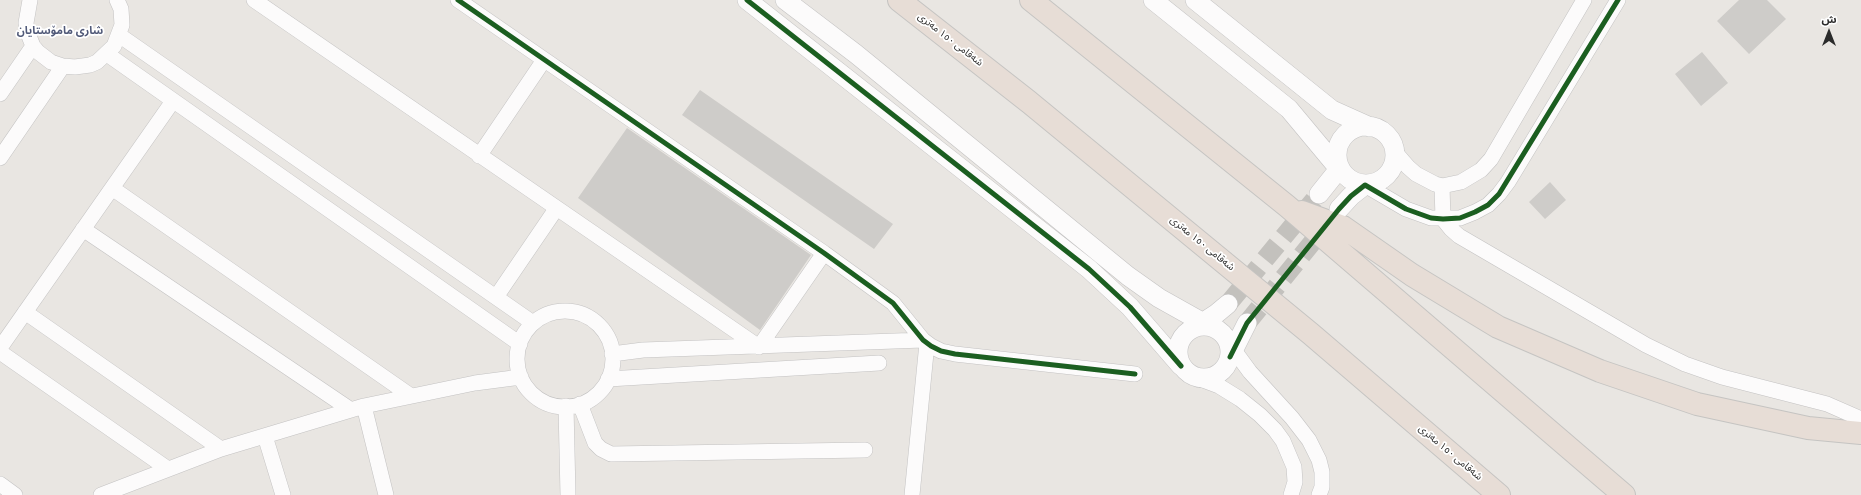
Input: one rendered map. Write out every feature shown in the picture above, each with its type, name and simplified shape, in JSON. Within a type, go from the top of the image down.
[{"type":"highway","name":"شەقامی ١٥٠ مەتری","points":[[899,0],[1035,107],[1286,314],[1499,495]]},
{"type":"highway","points":[[1031,0],[1288,206],[1624,495]]},
{"type":"highway","points":[[1288,206],[1343,227],[1412,275],[1498,327],[1600,371],[1697,404],[1808,428],[1861,433]]},
{"type":"highway","points":[[1448,452],[1481,495]]},
{"type":"street","points":[[28,1],[26,23],[27,31],[34,46],[44,57],[63,66],[75,68],[90,65],[107,54],[114,46],[119,35],[122,17],[117,0]]},
{"type":"street","points":[[254,0],[556,210],[759,347]]},
{"type":"street","points":[[458,0],[824,253],[893,303],[925,342],[941,352],[1135,374]]},
{"type":"street","points":[[746,0],[1089,270],[1130,307],[1188,371],[1204,379],[1213,377],[1221,372],[1227,366],[1230,349],[1247,323]]},
{"type":"street","points":[[785,0],[856,54],[1128,276],[1203,326],[1223,334],[1230,349],[1292,418],[1312,444],[1319,460],[1322,472],[1322,487],[1319,495]]},
{"type":"street","points":[[1153,0],[1289,110],[1339,169],[1351,180],[1365,185],[1406,208],[1431,218],[1443,219],[1460,218],[1475,212],[1488,205],[1499,194],[1618,0]]},
{"type":"street","points":[[1195,0],[1332,110],[1384,132],[1393,144],[1395,160],[1388,175],[1381,180],[1365,185],[1351,196],[1339,209]]},
{"type":"street","points":[[1395,152],[1416,174],[1442,186],[1460,182],[1481,170],[1491,158],[1584,0]]},
{"type":"street","points":[[119,35],[533,323]]},
{"type":"street","points":[[0,94],[34,46]]},
{"type":"street","points":[[107,54],[520,344]]},
{"type":"street","points":[[479,156],[544,60]]},
{"type":"street","points":[[0,158],[63,66]]},
{"type":"street","points":[[0,348],[174,101]]},
{"type":"street","points":[[1319,194],[1339,169],[1337,155],[1338,145],[1344,137],[1356,128],[1370,126]]},
{"type":"street","points":[[1442,186],[1443,219],[1459,236],[1646,345],[1685,364],[1722,377],[1827,404],[1861,419]]},
{"type":"street","points":[[112,188],[411,396]]},
{"type":"street","points":[[496,297],[556,210]]},
{"type":"street","points":[[83,229],[357,408],[386,495]]},
{"type":"street","points":[[759,347],[824,253]]},
{"type":"street","points":[[1228,304],[1203,326],[1189,331],[1179,343],[1178,358],[1188,371],[1219,386],[1240,399],[1260,414],[1275,430],[1286,446],[1294,467],[1295,482],[1291,495]]},
{"type":"street","points":[[564,311],[579,313],[592,320],[603,330],[610,343],[612,365],[608,380],[599,392],[580,404],[566,406],[551,404],[537,398],[527,388],[521,377],[517,360],[520,344],[525,331],[533,323],[542,317],[564,311]]},
{"type":"street","points":[[25,312],[221,449]]},
{"type":"street","points":[[612,354],[643,350],[759,347],[806,344],[925,342]]},
{"type":"street","points":[[912,495],[925,342]]},
{"type":"street","points":[[0,352],[168,469]]},
{"type":"street","points":[[608,380],[879,363]]},
{"type":"street","points":[[101,495],[221,449],[357,408],[411,396],[521,377]]},
{"type":"street","points":[[580,404],[595,443],[601,449],[611,454],[865,450]]},
{"type":"street","points":[[566,406],[568,495]]},
{"type":"street","points":[[265,436],[283,495]]},
{"type":"street","points":[[0,484],[15,495]]},
{"type":"building","points":[[1739,0],[1767,0],[1786,19],[1749,54],[1717,21]]},
{"type":"building","points":[[1702,52],[1728,83],[1701,106],[1675,74]]},
{"type":"building","points":[[700,90],[893,224],[874,249],[682,115]]},
{"type":"building","points":[[627,128],[811,255],[760,330],[578,198]]},
{"type":"building","points":[[1550,182],[1566,200],[1545,219],[1529,202]]},
{"type":"tunnel","points":[[1228,304],[1319,194]]},
{"type":"tunnel","points":[[1247,323],[1328,223]]},
{"type":"cycle path","points":[[458,0],[824,253],[893,303],[923,340],[931,346],[941,351],[955,354],[1135,374]]},
{"type":"cycle path","points":[[747,0],[1089,269],[1130,307],[1181,366]]},
{"type":"cycle path","points":[[1230,357],[1247,323],[1339,209],[1351,196],[1365,185],[1406,209],[1431,218],[1460,218],[1488,205],[1499,194],[1618,0]]},
{"type":"district","name":"شاری مامۆستایان","points":[[60,31]]}]
